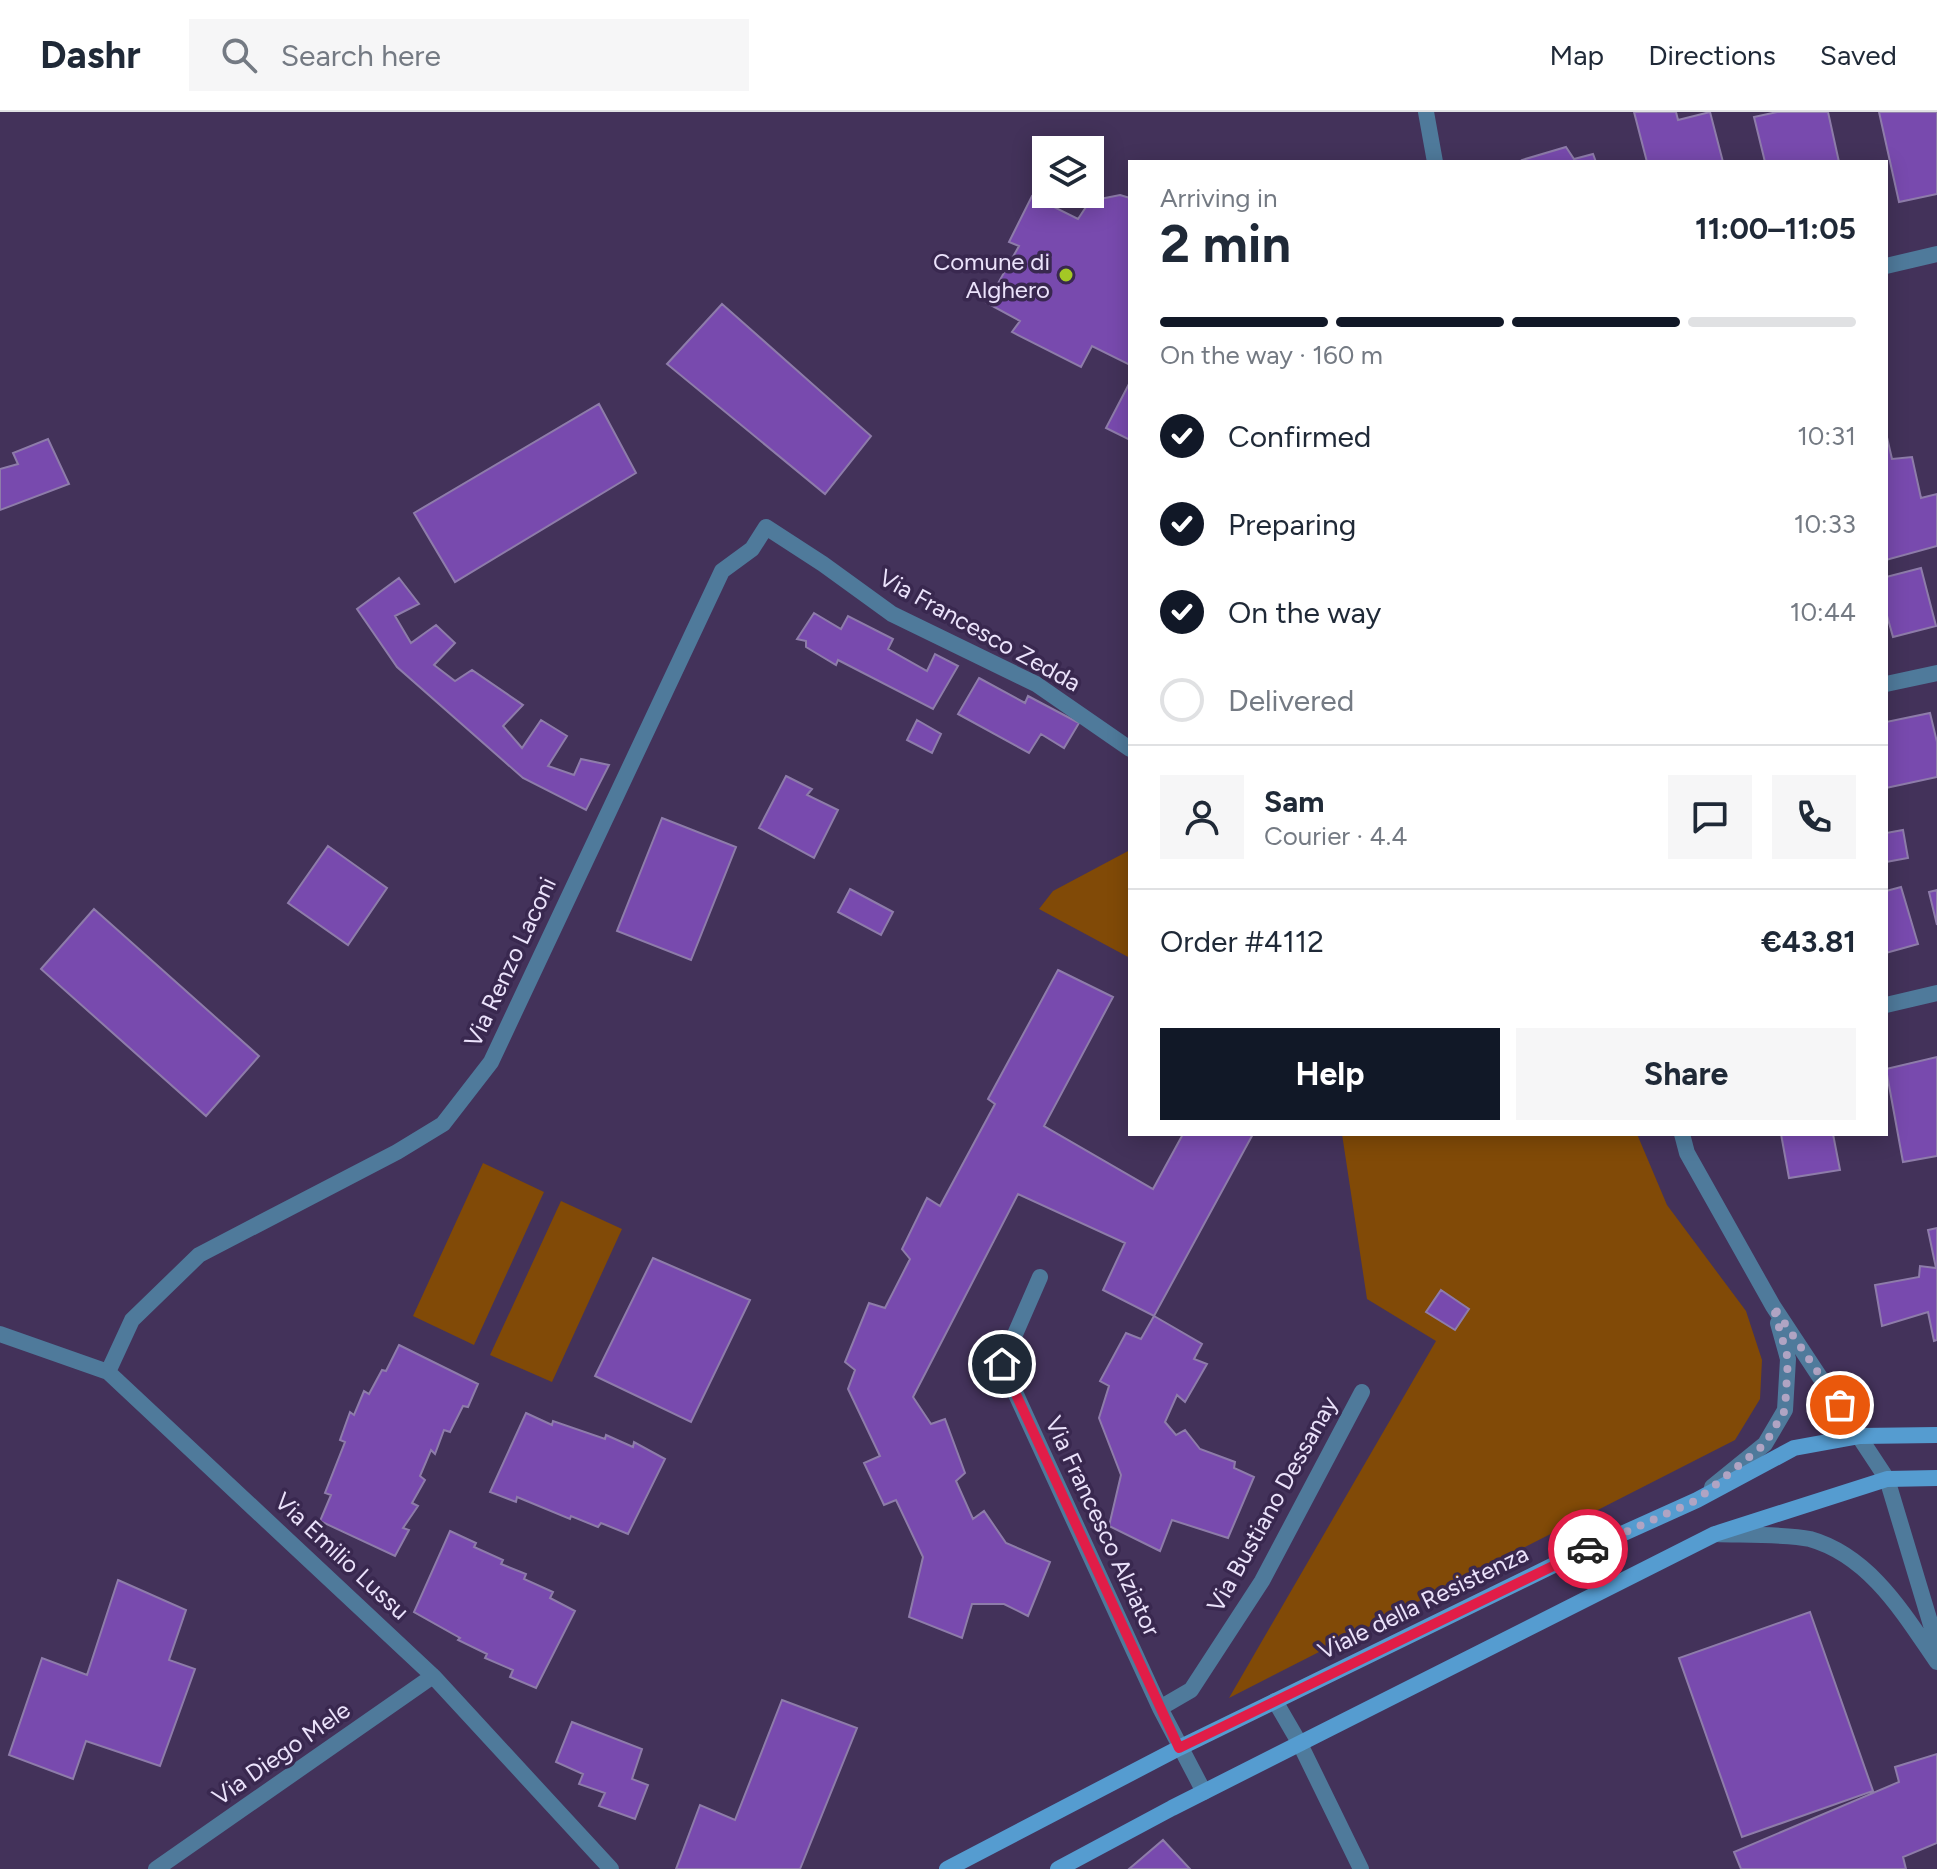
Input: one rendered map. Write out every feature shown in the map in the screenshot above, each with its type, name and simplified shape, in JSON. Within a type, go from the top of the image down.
[{"type":"main road","name":"Viale della Resistenza","points":[[947,1869],[1179,1748],[1564,1560],[1697,1500],[1794,1448],[1860,1436],[1937,1435]]},
{"type":"main road","points":[[1058,1869],[1715,1534],[1887,1479],[1937,1478]]},
{"type":"street","points":[[1426,112],[1435,160]]},
{"type":"street","points":[[1888,266],[1937,254]]},
{"type":"street","name":"Via Francesco Zedda","points":[[766,527],[892,614],[1036,684],[1128,748]]},
{"type":"street","name":"Via Renzo Laconi","points":[[108,1372],[132,1320],[199,1255],[397,1152],[443,1124],[491,1062],[722,571],[752,549],[766,527]]},
{"type":"street","points":[[1888,684],[1937,673]]},
{"type":"street","points":[[1888,1005],[1937,993]]},
{"type":"street","points":[[1683,1136],[1687,1153],[1773,1306],[1887,1479],[1937,1645]]},
{"type":"street","name":"Via Francesco Alziator","points":[[1040,1277],[1002,1364],[1160,1708],[1204,1792]]},
{"type":"street","points":[[1697,1500],[1765,1444],[1785,1410],[1788,1359],[1773,1306]]},
{"type":"street","name":"Via Emilio Lussu","points":[[0,1334],[108,1372],[433,1676],[611,1869]]},
{"type":"street","name":"Via Bustiano Dessanay","points":[[1160,1708],[1191,1690],[1262,1581],[1362,1392]]},
{"type":"street","points":[[1715,1534],[1809,1539],[1849,1556],[1889,1594],[1937,1662]]},
{"type":"street","name":"Via Diego Mele","points":[[156,1869],[433,1676]]},
{"type":"street","points":[[1275,1701],[1300,1744],[1361,1869]]},
{"type":"shaded area","points":[[1128,851],[1128,957],[1039,909],[1053,891]]},
{"type":"shaded area","points":[[1342,1136],[1638,1136],[1667,1205],[1746,1311],[1762,1360],[1760,1399],[1735,1440],[1229,1698],[1436,1341],[1367,1299]]},
{"type":"shaded area","points":[[483,1163],[544,1192],[474,1345],[413,1316]]},
{"type":"shaded area","points":[[561,1201],[622,1229],[552,1382],[490,1355]]},
{"type":"building","points":[[1634,112],[1676,112],[1678,120],[1710,112],[1722,160],[1646,160]]},
{"type":"building","points":[[1777,112],[1828,112],[1839,160],[1765,160],[1754,117]]},
{"type":"building","points":[[1879,112],[1937,112],[1937,194],[1899,202]]},
{"type":"building","points":[[1566,147],[1574,159],[1593,154],[1595,160],[1522,160]]},
{"type":"building","name":"Comune di Alghero","points":[[1120,195],[1128,197],[1128,364],[1092,346],[1081,367],[1012,332],[1020,321],[987,303],[1019,246],[1009,242],[1032,196],[1032,208],[1056,208],[1078,219],[1085,208],[1104,208],[1104,198]]},
{"type":"building","points":[[722,304],[871,436],[825,494],[667,364]]},
{"type":"building","points":[[1128,386],[1128,439],[1106,428]]},
{"type":"building","points":[[599,404],[636,473],[455,582],[414,513]]},
{"type":"building","points":[[48,439],[69,484],[0,510],[0,469],[18,464],[13,453]]},
{"type":"building","points":[[1888,442],[1892,459],[1912,457],[1921,498],[1937,494],[1937,546],[1888,559]]},
{"type":"building","points":[[1921,568],[1936,626],[1893,637],[1888,619],[1888,576]]},
{"type":"building","points":[[399,578],[419,604],[395,616],[411,643],[436,625],[455,643],[434,665],[455,681],[472,670],[523,705],[503,726],[522,748],[541,720],[567,736],[548,766],[574,775],[581,759],[609,765],[586,810],[523,778],[397,667],[357,609]]},
{"type":"building","points":[[814,613],[841,629],[848,616],[893,639],[888,649],[927,671],[935,654],[958,666],[933,709],[838,660],[836,665],[806,647],[806,641],[797,639]]},
{"type":"building","points":[[979,678],[1025,703],[1028,696],[1079,723],[1064,748],[1041,734],[1029,753],[958,714]]},
{"type":"building","points":[[1930,713],[1937,742],[1937,777],[1888,788],[1888,722]]},
{"type":"building","points":[[917,720],[941,734],[932,753],[907,740]]},
{"type":"building","points":[[786,776],[812,789],[807,795],[838,810],[814,858],[759,828]]},
{"type":"building","points":[[662,818],[736,847],[691,960],[617,931]]},
{"type":"building","points":[[1903,830],[1908,858],[1888,862],[1888,833]]},
{"type":"building","points":[[328,846],[387,888],[348,945],[288,903]]},
{"type":"building","points":[[1901,887],[1918,944],[1888,952],[1888,890]]},
{"type":"building","points":[[850,889],[893,912],[881,935],[838,912]]},
{"type":"building","points":[[1937,890],[1937,925],[1929,892]]},
{"type":"building","points":[[94,909],[259,1056],[206,1116],[41,969]]},
{"type":"building","points":[[1058,970],[1113,997],[1044,1126],[1153,1189],[1182,1136],[1252,1136],[1154,1316],[1103,1290],[1125,1243],[1018,1194],[913,1397],[931,1424],[945,1419],[965,1473],[956,1481],[973,1519],[984,1511],[1006,1543],[1050,1562],[1028,1616],[1004,1604],[972,1604],[962,1638],[909,1617],[923,1557],[896,1500],[884,1505],[864,1463],[880,1456],[848,1389],[855,1370],[845,1362],[869,1303],[885,1308],[910,1259],[902,1249],[927,1198],[940,1206],[995,1104],[988,1099]]},
{"type":"building","points":[[1937,1057],[1937,1156],[1903,1162],[1888,1069]]},
{"type":"building","points":[[1781,1136],[1833,1136],[1840,1170],[1789,1178]]},
{"type":"building","points":[[1937,1228],[1937,1340],[1934,1341],[1928,1312],[1882,1326],[1875,1285],[1919,1277],[1920,1266],[1936,1268],[1928,1230]]},
{"type":"building","points":[[653,1258],[750,1300],[691,1422],[595,1376]]},
{"type":"building","points":[[1441,1290],[1469,1309],[1455,1330],[1426,1312]]},
{"type":"building","points":[[1154,1316],[1202,1344],[1194,1359],[1207,1364],[1185,1402],[1177,1395],[1165,1422],[1176,1435],[1185,1430],[1200,1449],[1235,1462],[1234,1468],[1254,1477],[1228,1538],[1172,1520],[1160,1551],[1109,1526],[1121,1475],[1099,1418],[1109,1386],[1100,1381],[1126,1333],[1141,1339]]},
{"type":"building","points":[[399,1345],[478,1384],[468,1407],[463,1406],[450,1432],[444,1430],[435,1454],[431,1450],[420,1476],[425,1480],[412,1503],[418,1506],[403,1528],[409,1530],[395,1556],[320,1521],[331,1495],[325,1493],[345,1442],[340,1440],[350,1412],[354,1415],[364,1391],[369,1394],[382,1370],[386,1371]]},
{"type":"building","points":[[526,1413],[552,1425],[553,1421],[605,1439],[606,1435],[633,1447],[634,1442],[665,1459],[628,1534],[601,1523],[598,1527],[571,1516],[570,1519],[517,1497],[516,1502],[490,1492]]},
{"type":"building","points":[[450,1531],[476,1543],[474,1547],[503,1560],[501,1564],[526,1574],[524,1579],[553,1592],[550,1598],[575,1611],[536,1688],[510,1677],[513,1670],[485,1658],[487,1654],[414,1612]]},
{"type":"building","points":[[118,1580],[186,1610],[169,1660],[195,1669],[160,1766],[86,1741],[73,1779],[9,1755],[42,1658],[87,1675]]},
{"type":"building","points":[[1810,1612],[1873,1791],[1742,1837],[1679,1658]]},
{"type":"building","points":[[782,1700],[857,1728],[800,1869],[676,1869],[700,1805],[735,1820]]},
{"type":"building","points":[[572,1722],[642,1749],[632,1779],[648,1785],[635,1819],[599,1806],[605,1793],[579,1784],[583,1774],[556,1762]]},
{"type":"building","points":[[1937,1754],[1937,1843],[1903,1857],[1906,1869],[1741,1869],[1734,1852],[1899,1782],[1895,1767]]},
{"type":"building","points":[[1163,1840],[1190,1869],[1129,1869]]},
{"type":"way so far","points":[[1588,1549],[1697,1500],[1765,1444],[1785,1410],[1788,1359],[1773,1306],[1840,1405]]},
{"type":"place","name":"Comune di Alghero","points":[[1066,275]]},
{"type":"route","points":[[1002,1364],[1179,1748],[1588,1549]]}]
